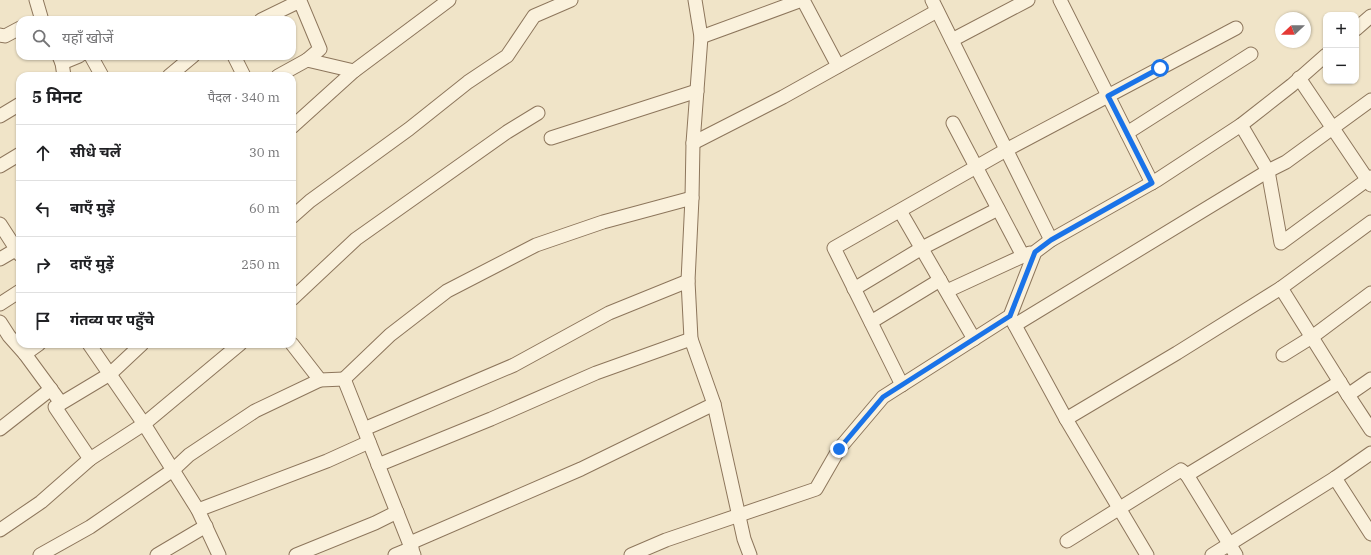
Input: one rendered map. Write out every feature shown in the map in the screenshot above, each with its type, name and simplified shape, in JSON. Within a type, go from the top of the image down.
[{"type":"street","points":[[36,0],[39,16]]},
{"type":"street","points":[[269,16],[300,0],[320,49],[307,60],[285,72]]},
{"type":"street","points":[[296,123],[354,71],[449,0]]},
{"type":"street","points":[[296,214],[409,129],[468,82],[507,56],[534,16],[571,0]]},
{"type":"street","points":[[695,0],[701,37],[693,143],[688,281],[691,339],[714,404],[744,539],[750,555]]},
{"type":"street","points":[[701,37],[803,0],[838,66]]},
{"type":"street","points":[[952,40],[1028,0]]},
{"type":"street","points":[[1060,0],[1152,183]]},
{"type":"street","points":[[693,143],[783,97],[838,66],[935,5],[1051,240]]},
{"type":"street","points":[[1359,26],[1371,16]]},
{"type":"street","points":[[902,385],[834,248],[1006,150],[1236,28]]},
{"type":"street","points":[[0,35],[5,36],[16,30]]},
{"type":"street","points":[[1127,133],[1251,54]]},
{"type":"street","points":[[947,291],[1029,254],[1152,183],[1241,125],[1323,58]]},
{"type":"street","points":[[60,60],[63,72]]},
{"type":"street","points":[[94,60],[100,72]]},
{"type":"street","points":[[173,72],[187,60]]},
{"type":"street","points":[[236,60],[241,72]]},
{"type":"street","points":[[307,60],[354,71]]},
{"type":"street","points":[[1241,125],[1268,171],[1281,243],[1370,181],[1299,78]]},
{"type":"street","points":[[551,138],[697,91]]},
{"type":"street","points":[[631,555],[666,540],[816,489],[839,449],[883,397],[974,339],[1013,321],[1268,171],[1286,162],[1371,100]]},
{"type":"street","points":[[0,116],[16,106]]},
{"type":"street","points":[[296,295],[356,239],[501,137],[538,113]]},
{"type":"street","points":[[953,123],[998,209],[1029,254],[1013,321],[1066,419],[1147,555]]},
{"type":"street","points":[[0,166],[16,156]]},
{"type":"street","points":[[40,555],[90,527],[173,470],[189,455],[255,411],[320,380],[344,379],[390,335],[447,291],[536,245],[603,222],[692,198]]},
{"type":"street","points":[[854,289],[922,248],[998,209]]},
{"type":"street","points":[[900,211],[974,339]]},
{"type":"street","points":[[1066,419],[1178,353],[1281,288],[1371,222]]},
{"type":"street","points":[[0,224],[16,245]]},
{"type":"street","points":[[0,259],[16,247]]},
{"type":"street","points":[[871,322],[940,280]]},
{"type":"street","points":[[364,429],[514,365],[609,313],[688,281]]},
{"type":"street","points":[[1281,288],[1371,430]]},
{"type":"street","points":[[1283,355],[1312,337],[1371,293]]},
{"type":"street","points":[[0,304],[16,294]]},
{"type":"street","points":[[0,322],[4,339],[16,348]]},
{"type":"street","points":[[378,465],[596,373],[691,339]]},
{"type":"street","points":[[17,348],[25,354],[62,403]]},
{"type":"street","points":[[25,354],[33,348]]},
{"type":"street","points":[[92,348],[144,424],[198,510],[219,555]]},
{"type":"street","points":[[90,458],[55,407],[110,374],[138,348]]},
{"type":"street","points":[[0,530],[41,502],[90,458],[144,424],[235,348]]},
{"type":"street","points":[[295,348],[320,380]]},
{"type":"street","points":[[1348,395],[1371,378]]},
{"type":"street","points":[[344,379],[412,549]]},
{"type":"street","points":[[1187,476],[1340,382]]},
{"type":"street","points":[[0,429],[51,389]]},
{"type":"street","points":[[395,555],[412,549],[714,404]]},
{"type":"street","points":[[198,510],[327,462],[369,442]]},
{"type":"street","points":[[1212,555],[1232,550],[1371,454]]},
{"type":"street","points":[[1067,540],[1181,470],[1187,476],[1232,550]]},
{"type":"street","points":[[1335,478],[1371,534]]},
{"type":"street","points":[[296,555],[375,523],[397,512]]},
{"type":"street","points":[[157,555],[206,526]]},
{"type":"route","points":[[839,449],[883,397],[1010,316],[1035,252],[1051,240],[1152,183],[1108,96],[1160,68]]}]
